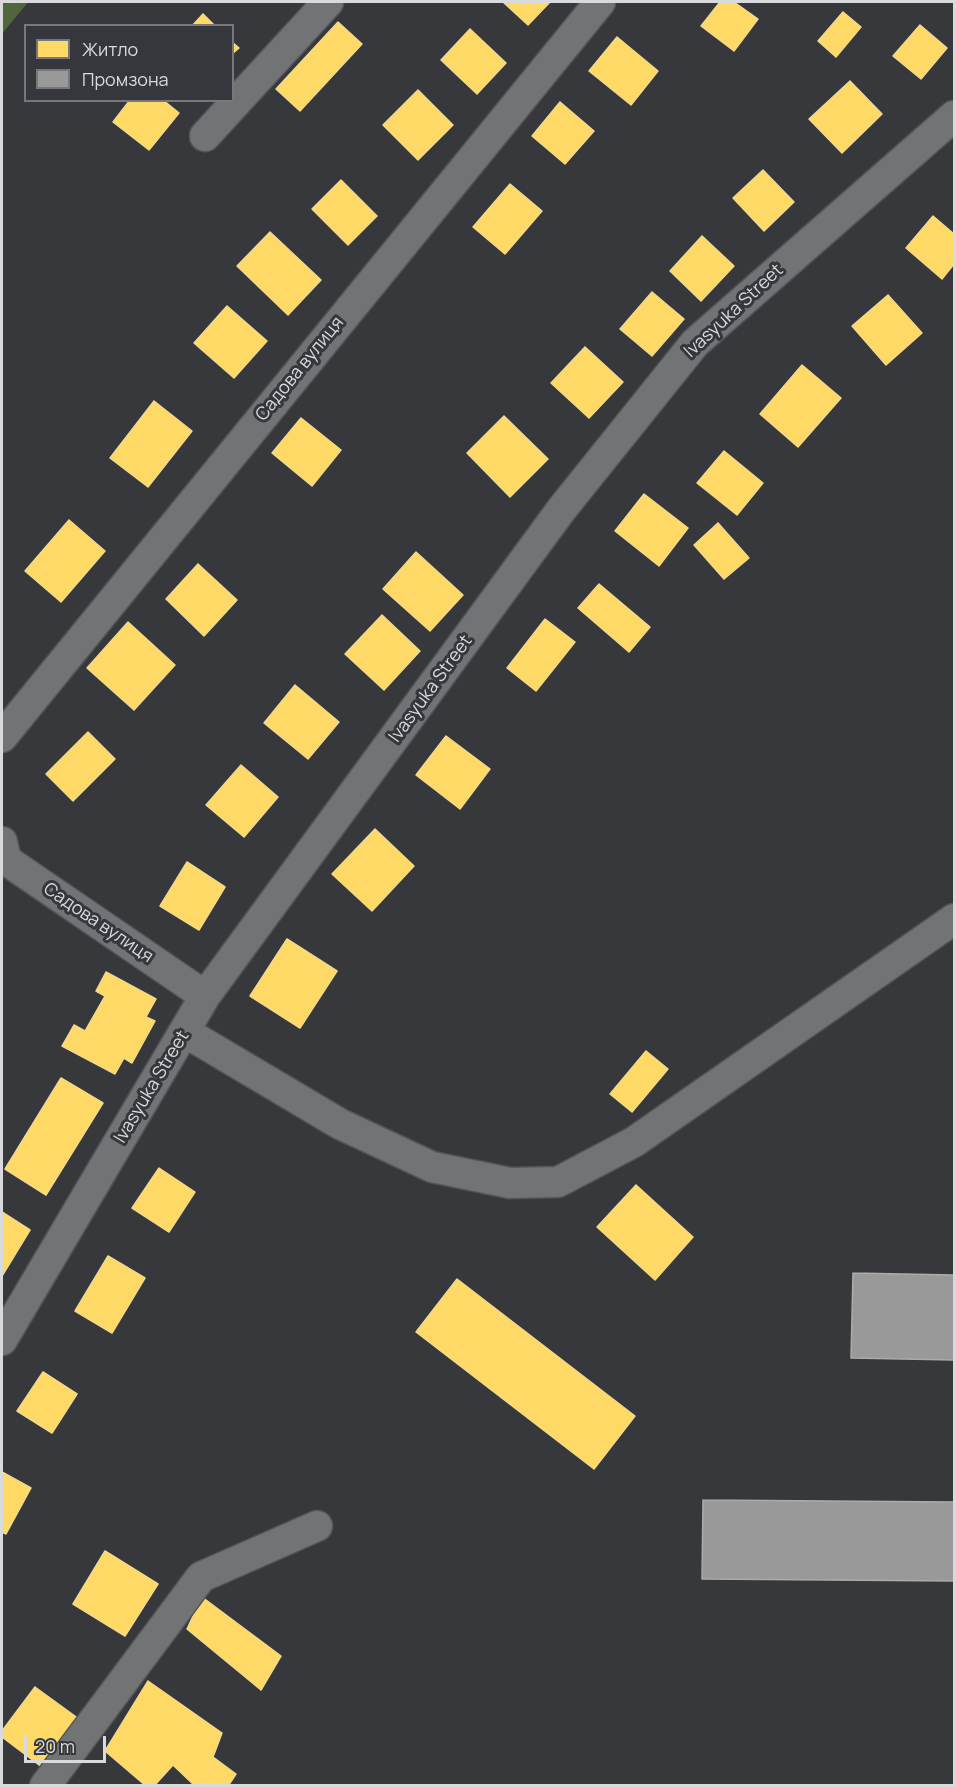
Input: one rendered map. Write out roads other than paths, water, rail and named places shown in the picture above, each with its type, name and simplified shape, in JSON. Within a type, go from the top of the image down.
[{"type":"street","points":[[206,136],[328,2]]},
{"type":"street","name":"Садова вулиця","points":[[2,737],[600,2]]},
{"type":"street","name":"Ivasyuka Street","points":[[2,1340],[205,996],[561,510],[695,344],[954,116]]},
{"type":"street","name":"Садова вулиця","points":[[2,842],[6,860],[205,996]]},
{"type":"street","points":[[185,1032],[340,1124],[432,1167],[510,1183],[558,1182],[634,1142],[954,919]]},
{"type":"street","points":[[45,1785],[201,1577],[317,1526]]}]
